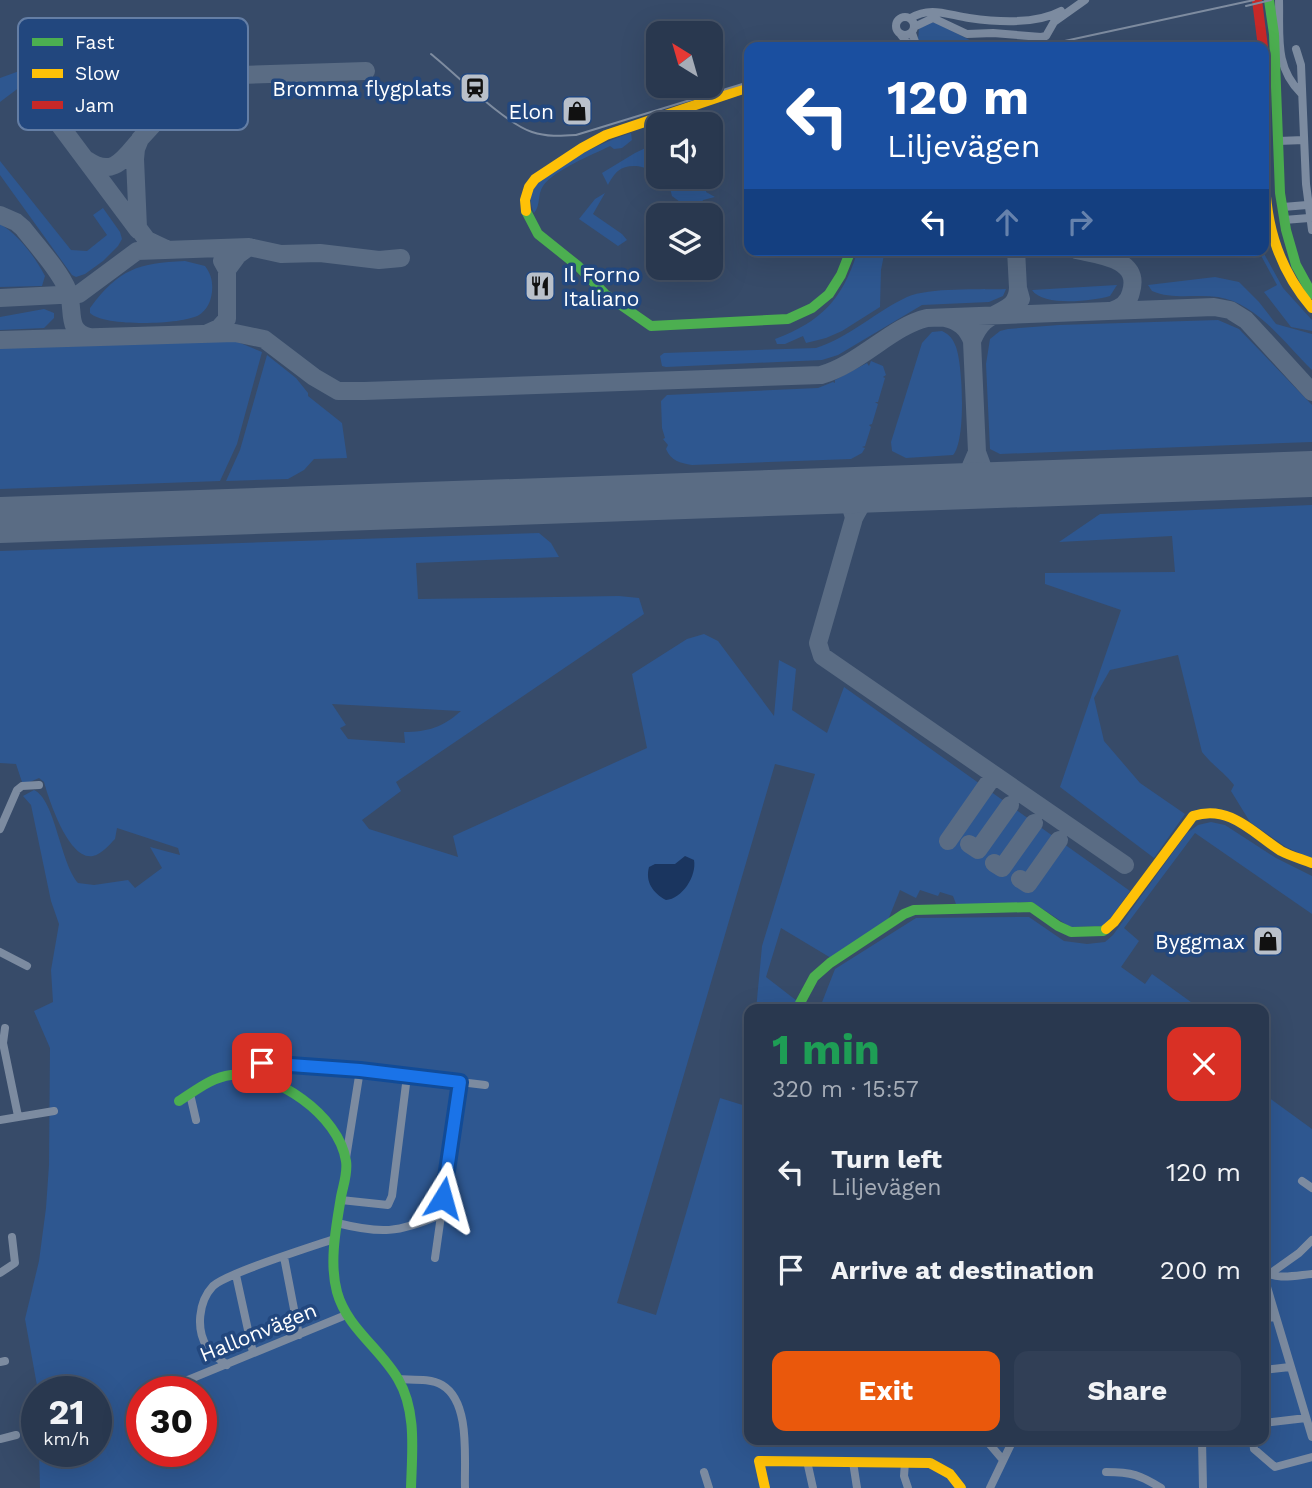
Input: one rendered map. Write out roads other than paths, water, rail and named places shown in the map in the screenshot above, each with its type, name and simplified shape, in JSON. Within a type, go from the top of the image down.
[{"type":"street","points":[[901,35],[926,11],[1004,21],[1040,18],[1058,13],[1078,0]]},
{"type":"street","points":[[912,26],[933,18],[967,34],[1041,37],[1045,36],[1054,22],[1085,0]]},
{"type":"street","points":[[1257,0],[1262,42]]},
{"type":"street","points":[[1269,0],[1284,220],[1296,266],[1312,294]]},
{"type":"street","points":[[1279,0],[1283,68],[1291,83],[1301,93]]},
{"type":"street","points":[[907,42],[897,30],[897,22],[903,17],[912,26],[916,42]]},
{"type":"street","points":[[1296,49],[1301,65],[1301,93],[1307,142],[1307,205],[1312,230]]},
{"type":"street","points":[[744,89],[607,135],[551,167],[529,187],[525,200],[530,222],[538,234],[578,266],[605,294],[651,326],[788,319],[805,313],[834,289],[849,256]]},
{"type":"street","points":[[1278,141],[1307,142]]},
{"type":"street","points":[[1269,213],[1283,207],[1307,205]]},
{"type":"street","points":[[1269,215],[1284,220],[1309,218]]},
{"type":"street","points":[[1269,224],[1286,272],[1312,308]]},
{"type":"street","points":[[0,829],[18,790],[22,786],[39,785]]},
{"type":"street","points":[[800,1003],[814,977],[830,962],[914,910],[1031,907],[1071,932],[1103,931],[1114,922],[1193,816],[1202,813],[1235,817],[1283,852],[1312,863]]},
{"type":"street","points":[[0,952],[27,966]]},
{"type":"street","points":[[5,1028],[3,1043],[18,1116]]},
{"type":"street","points":[[179,1101],[217,1079],[262,1063],[360,1070],[485,1085]]},
{"type":"street","points":[[360,1070],[334,1239],[334,1270],[337,1293],[346,1315],[398,1379],[410,1413],[411,1488]]},
{"type":"street","points":[[233,1074],[266,1080],[306,1101],[338,1137],[346,1161]]},
{"type":"street","points":[[341,1200],[388,1205],[392,1196],[407,1076]]},
{"type":"street","points":[[435,1258],[460,1082]]},
{"type":"street","points":[[190,1094],[196,1120]]},
{"type":"street","points":[[0,1120],[54,1111]]},
{"type":"street","points":[[1302,1181],[1312,1188]]},
{"type":"street","points":[[337,1223],[363,1230],[389,1231],[410,1228],[440,1215]]},
{"type":"street","points":[[0,1273],[15,1263],[12,1237]]},
{"type":"street","points":[[227,1365],[208,1350],[201,1335],[200,1314],[214,1286],[236,1275],[334,1239]]},
{"type":"street","points":[[1269,1272],[1299,1253],[1312,1240]]},
{"type":"street","points":[[284,1257],[299,1335]]},
{"type":"street","points":[[1269,1274],[1312,1275]]},
{"type":"street","points":[[236,1275],[253,1353]]},
{"type":"street","points":[[1269,1290],[1312,1437]]},
{"type":"street","name":"Hallonvägen","points":[[199,1376],[346,1315]]},
{"type":"street","points":[[1269,1318],[1276,1317]]},
{"type":"street","points":[[1269,1369],[1290,1367]]},
{"type":"street","points":[[398,1379],[441,1384],[452,1395],[460,1409],[464,1428],[465,1488]]},
{"type":"street","points":[[1269,1422],[1306,1418]]},
{"type":"street","points":[[0,1439],[16,1436]]},
{"type":"street","points":[[990,1445],[1003,1460]]},
{"type":"street","points":[[990,1488],[1010,1445]]},
{"type":"street","points":[[1202,1445],[1203,1488]]},
{"type":"street","points":[[1254,1445],[1254,1450],[1275,1467],[1312,1457]]},
{"type":"street","points":[[765,1488],[759,1461],[930,1462],[942,1467],[961,1488]]},
{"type":"street","points":[[807,1461],[813,1488]]},
{"type":"street","points":[[853,1462],[858,1488]]},
{"type":"street","points":[[905,1462],[904,1476],[908,1488]]},
{"type":"street","points":[[704,1472],[709,1488]]},
{"type":"street","points":[[1106,1472],[1130,1472],[1161,1488]]},
{"type":"tram line","points":[[1060,42],[1254,0]]},
{"type":"tram line","points":[[1246,6],[1271,0]]},
{"type":"tram line","points":[[431,54],[508,119],[532,132],[559,136],[576,135],[744,84]]},
{"type":"place","name":"Bromma flygplats","points":[[475,88]]},
{"type":"place","name":"Elon","points":[[577,111]]},
{"type":"place","name":"Il Forno Italiano","points":[[540,286]]},
{"type":"place","name":"Byggmax","points":[[1268,941]]}]
